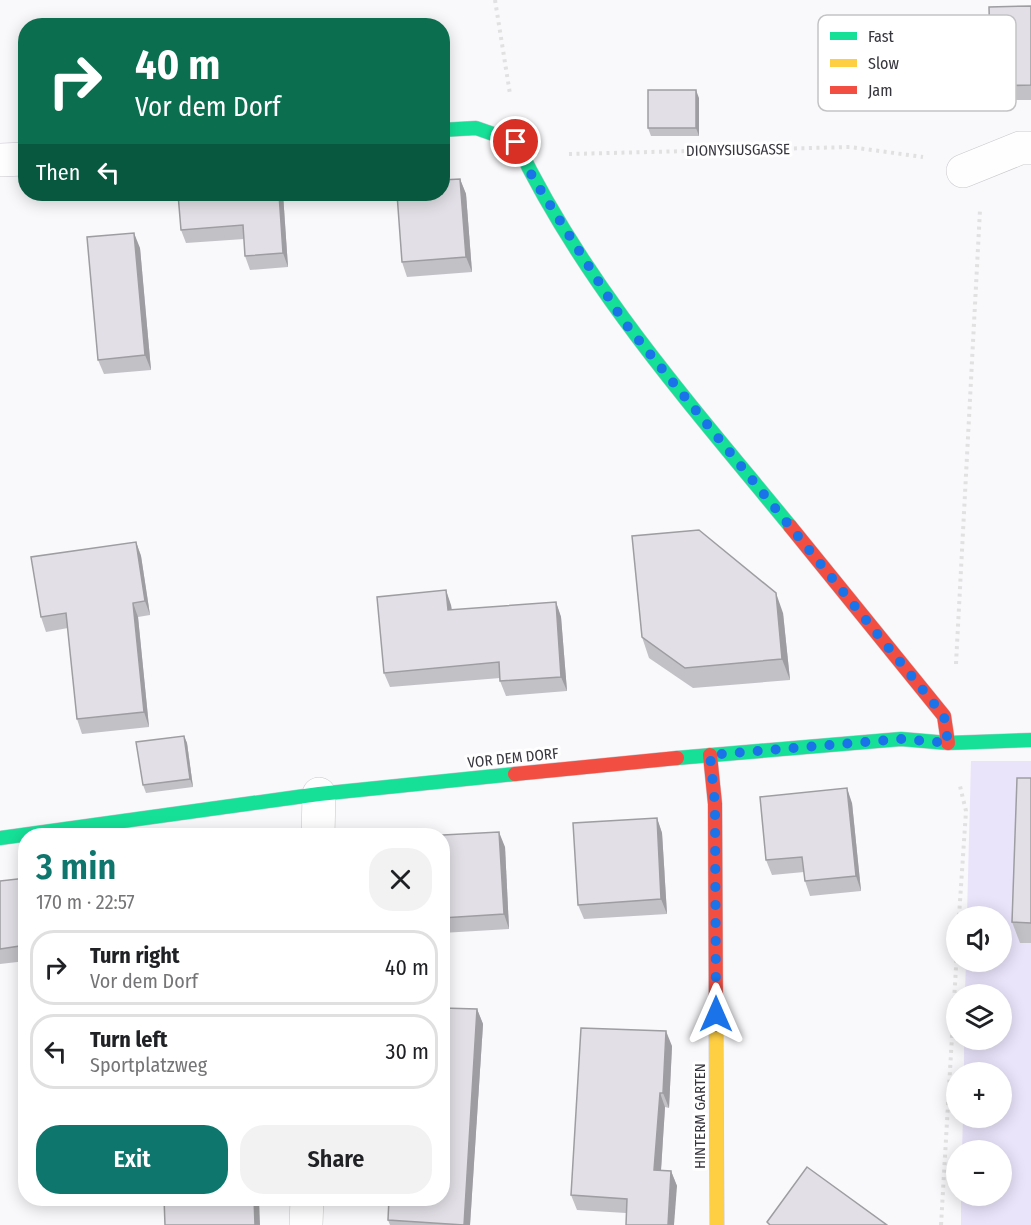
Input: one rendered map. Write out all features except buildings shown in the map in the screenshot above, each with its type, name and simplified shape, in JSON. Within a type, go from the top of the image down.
[{"type":"street","points":[[450,130],[476,128],[516,142],[533,178],[624,322],[944,716],[948,743]]},
{"type":"street","points":[[963,171],[1020,148],[1031,147]]},
{"type":"street","points":[[0,160],[18,159]]},
{"type":"street","name":"VOR DEM DORF","points":[[72,828],[319,794],[710,755],[901,739],[948,743],[1031,740]]},
{"type":"street","name":"HINTERM GARTEN","points":[[710,755],[715,804],[717,1225]]},
{"type":"street","points":[[318,828],[319,794]]},
{"type":"street","name":"VOR DEM DORF","points":[[0,838],[18,836]]},
{"type":"street","points":[[306,1225],[307,1206]]},
{"type":"path","points":[[495,0],[516,142]]},
{"type":"path","name":"DIONYSIUSGASSE","points":[[516,142],[546,154],[850,147],[917,155],[963,171]]},
{"type":"path","points":[[944,716],[955,682],[981,203],[963,171]]},
{"type":"path","points":[[948,743],[966,811],[960,906]]},
{"type":"path","points":[[941,1225],[956,972]]},
{"type":"shaded area","points":[[971,761],[1031,761],[1031,1225],[961,1225],[961,1206],[1012,1206],[1012,1140],[962,1140],[963,1128],[1012,1128],[1012,1062],[964,1062],[964,1050],[1012,1050],[1012,984],[965,984],[966,972],[1012,972],[1012,906],[967,906]]},
{"type":"traffic: fast","points":[[450,130],[476,128],[516,142],[543,195],[606,294],[678,389],[790,526]]},
{"type":"traffic: fast","points":[[677,758],[901,739],[948,743],[1031,740]]},
{"type":"traffic: fast","points":[[72,828],[319,794],[515,774]]},
{"type":"traffic: fast","points":[[0,838],[18,836]]},
{"type":"traffic: slow","points":[[716,1025],[717,1225]]},
{"type":"traffic: jam","points":[[790,526],[944,716],[948,743]]},
{"type":"traffic: jam","points":[[710,755],[715,804],[716,1025]]},
{"type":"traffic: jam","points":[[515,774],[677,758]]},
{"type":"route","points":[[516,142],[533,178],[624,322],[944,716],[948,743],[901,739],[710,755],[715,804],[716,1014]]}]
